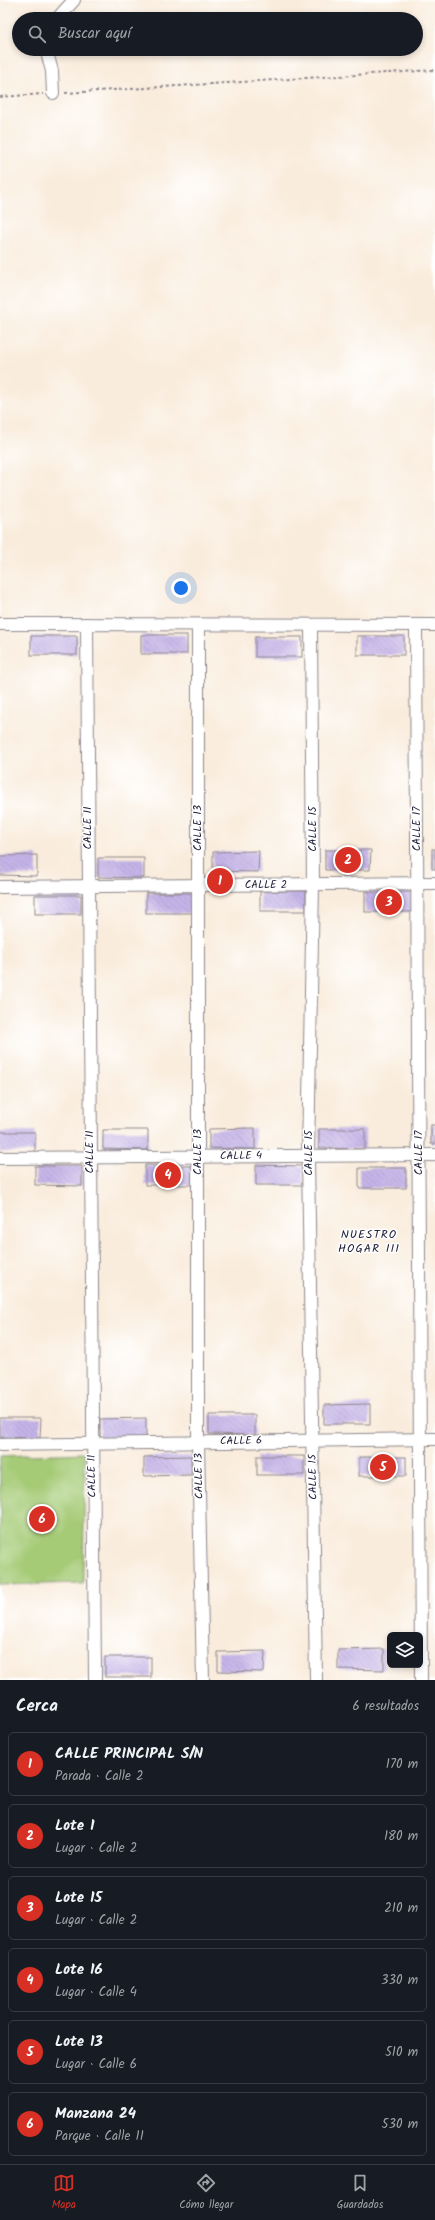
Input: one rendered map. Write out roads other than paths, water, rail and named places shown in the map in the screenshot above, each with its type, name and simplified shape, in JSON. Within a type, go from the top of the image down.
[{"type":"street","points":[[63,12],[74,0]]},
{"type":"street","points":[[48,56],[52,71],[53,93]]},
{"type":"street","points":[[0,624],[311,626],[435,625]]},
{"type":"street","name":"CALLE 11","points":[[87,624],[92,1444],[95,1680]]},
{"type":"street","name":"CALLE 13","points":[[198,625],[198,1442],[203,1680]]},
{"type":"street","name":"CALLE 15","points":[[311,626],[314,885],[308,1156],[316,1680]]},
{"type":"street","name":"CALLE 17","points":[[416,626],[422,1680]]},
{"type":"street","name":"CALLE 2","points":[[0,887],[435,883]]},
{"type":"street","name":"CALLE 4","points":[[0,1158],[435,1155]]},
{"type":"street","name":"CALLE 6","points":[[0,1445],[435,1438]]},
{"type":"place","name":"Lote 1","points":[[348,860]]},
{"type":"place","name":"CALLE PRINCIPAL S/N","points":[[220,881]]},
{"type":"place","name":"Lote 15","points":[[389,902]]},
{"type":"place","name":"Lote 16","points":[[168,1175]]},
{"type":"place","name":"Lote 13","points":[[383,1467]]},
{"type":"place","name":"Manzana 24","points":[[42,1519]]},
{"type":"district","name":"NUESTRO HOGAR III","points":[[369,1241]]}]
